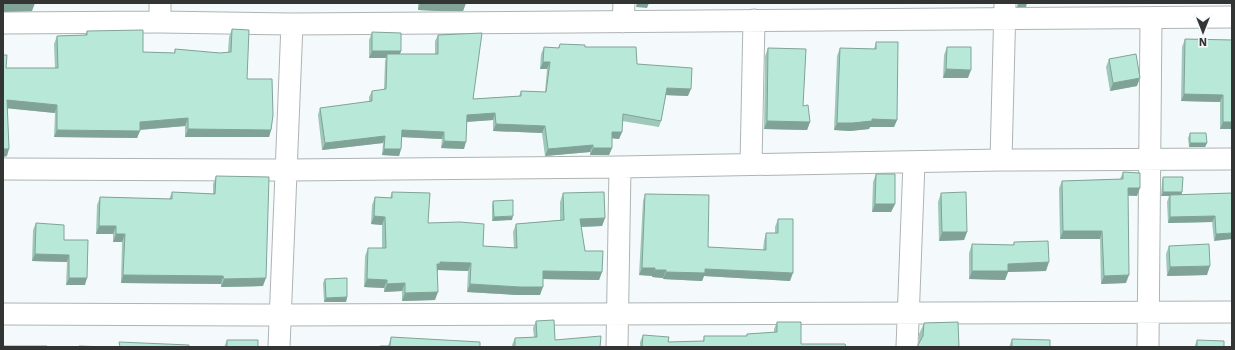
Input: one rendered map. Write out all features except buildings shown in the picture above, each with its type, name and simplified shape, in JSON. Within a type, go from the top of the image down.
[{"type":"street","points":[[1001,160],[1005,10]]},
{"type":"street","points":[[3,23],[160,13],[292,24],[624,13],[754,20],[1005,10],[1151,19],[1232,17]]},
{"type":"street","points":[[1148,347],[1151,19]]},
{"type":"street","points":[[751,164],[754,20]]},
{"type":"street","points":[[279,347],[292,24]]},
{"type":"street","points":[[3,169],[287,170],[914,163],[1001,160],[1232,159]]},
{"type":"street","points":[[907,347],[914,163]]},
{"type":"street","points":[[617,347],[620,167]]},
{"type":"street","points":[[3,314],[280,315],[1232,312]]}]
